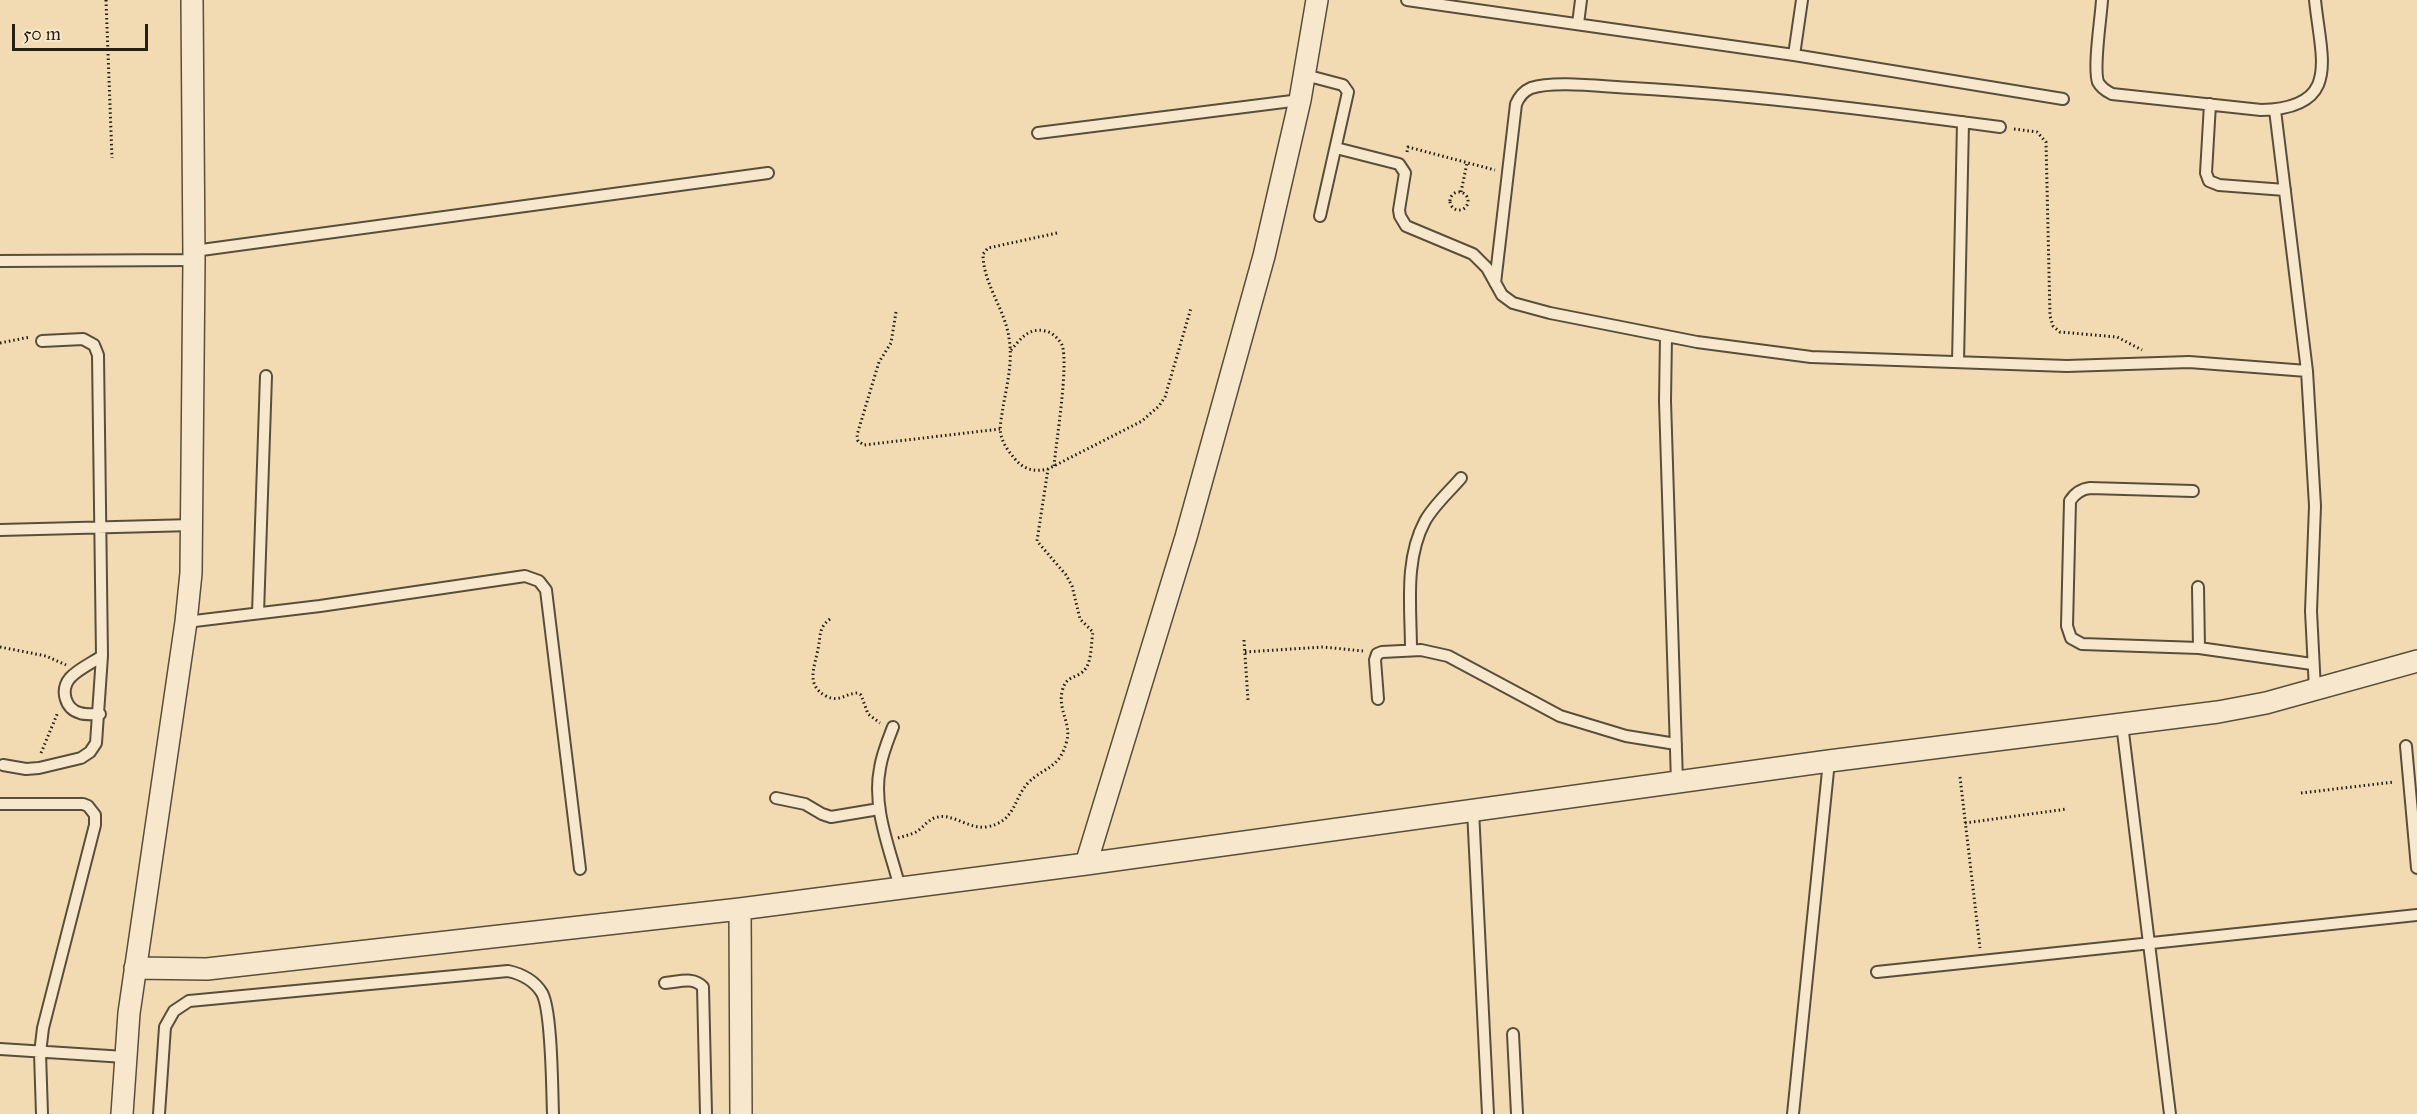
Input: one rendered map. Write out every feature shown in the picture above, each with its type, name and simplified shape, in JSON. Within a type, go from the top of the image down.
[{"type":"street","points":[[122,1114],[125,1057],[135,968],[186,622],[193,525],[192,0]]},
{"type":"street","points":[[1086,864],[1190,526],[1264,256],[1300,100],[1317,0]]},
{"type":"street","points":[[135,968],[207,969],[740,909],[1086,864],[1829,761],[2242,708],[2417,661]]},
{"type":"street","points":[[740,909],[741,1114]]},
{"type":"lane","points":[[1407,0],[1794,55],[2063,99]]},
{"type":"lane","points":[[1578,24],[1581,0]]},
{"type":"lane","points":[[1794,55],[1802,0]]},
{"type":"lane","points":[[2102,0],[2097,73],[2100,86],[2112,94],[2275,110],[2306,102],[2320,84],[2321,61],[2315,0]]},
{"type":"lane","points":[[1305,75],[1340,84],[1346,88],[1348,96],[1320,216]]},
{"type":"lane","points":[[1495,283],[1518,99],[1532,88],[1552,85],[1736,96],[2000,127]]},
{"type":"lane","points":[[1038,133],[1300,100]]},
{"type":"lane","points":[[2210,105],[2206,173],[2209,181],[2218,185],[2285,190]]},
{"type":"lane","points":[[2275,110],[2307,371],[2315,506],[2311,611],[2315,690]]},
{"type":"lane","points":[[1958,362],[1964,122]]},
{"type":"lane","points":[[1336,148],[1395,162],[1402,166],[1405,173],[1399,210],[1402,222],[1411,230],[1455,245],[1473,254],[1487,268],[1502,295],[1513,303],[1550,313],[1666,336],[1811,357],[2067,366],[2153,363],[2229,364],[2307,371]]},
{"type":"lane","points":[[0,261],[194,255],[768,174]]},
{"type":"lane","points":[[1666,336],[1665,401],[1677,782]]},
{"type":"lane","points":[[3,765],[26,769],[39,768],[86,756],[94,748],[96,742],[100,714],[102,656],[97,350],[94,345],[83,339],[42,341]]},
{"type":"lane","points":[[258,613],[266,376]]},
{"type":"lane","points":[[1411,650],[1411,573],[1418,536],[1433,509],[1461,478]]},
{"type":"lane","points":[[2193,491],[2090,488],[2073,496],[2070,501],[2067,626],[2071,638],[2082,644],[2199,648],[2312,664]]},
{"type":"lane","points":[[0,531],[193,525]]},
{"type":"lane","points":[[186,622],[378,598],[525,576],[539,581],[546,590],[580,869]]},
{"type":"lane","points":[[2198,587],[2199,648]]},
{"type":"lane","points":[[1378,699],[1375,660],[1377,654],[1411,650],[1430,651],[1448,656],[1560,716],[1626,736],[1676,744]]},
{"type":"lane","points":[[100,714],[79,713],[72,709],[65,693],[66,685],[78,672],[102,656]]},
{"type":"lane","points":[[2122,724],[2170,1114]]},
{"type":"lane","points":[[893,727],[880,768],[879,809],[900,888]]},
{"type":"lane","points":[[2406,746],[2417,868]]},
{"type":"lane","points":[[1793,1114],[1829,761]]},
{"type":"lane","points":[[776,798],[805,804],[831,817],[879,809]]},
{"type":"lane","points":[[0,804],[83,804],[88,806],[95,815],[95,825],[48,1003],[40,1053],[42,1114]]},
{"type":"lane","points":[[1473,810],[1488,1114]]},
{"type":"lane","points":[[1876,972],[2417,915]]},
{"type":"lane","points":[[159,1114],[165,1027],[174,1011],[189,1001],[508,971],[529,979],[537,986],[547,1006],[553,1114]]},
{"type":"lane","points":[[665,983],[691,980],[703,987],[706,1114]]},
{"type":"lane","points":[[1513,1034],[1517,1114]]},
{"type":"lane","points":[[0,1049],[125,1057]]},
{"type":"path","points":[[106,0],[112,158]]},
{"type":"path","points":[[2000,127],[2037,132],[2046,142],[2050,316],[2053,326],[2060,332],[2117,337],[2126,340],[2142,350],[2153,363]]},
{"type":"path","points":[[1402,166],[1408,147],[1509,173]]},
{"type":"path","points":[[1461,192],[1467,163]]},
{"type":"path","points":[[1456,191],[1461,192],[1468,197],[1468,202],[1467,206],[1459,211],[1451,206],[1449,197],[1456,191]]},
{"type":"path","points":[[1057,233],[988,248],[983,254],[989,284],[1008,328],[1011,350],[1000,429],[1003,441],[1019,464],[1033,471],[1048,469],[1142,421],[1159,406],[1165,397],[1191,308]]},
{"type":"path","points":[[896,312],[891,343],[877,368],[857,435],[858,441],[864,445],[1000,429]]},
{"type":"path","points":[[1011,350],[1024,334],[1038,330],[1052,334],[1062,345],[1064,363],[1054,466]]},
{"type":"path","points":[[0,343],[31,337],[42,341]]},
{"type":"path","points":[[888,841],[915,832],[935,817],[979,827],[995,824],[1014,809],[1026,785],[1053,765],[1063,751],[1068,729],[1060,708],[1061,692],[1065,682],[1082,672],[1088,664],[1093,632],[1080,619],[1072,586],[1066,575],[1038,545],[1048,469]]},
{"type":"path","points":[[830,620],[819,632],[818,649],[812,673],[815,686],[825,695],[836,699],[858,693],[872,718],[893,727]]},
{"type":"path","points":[[1244,640],[1248,700]]},
{"type":"path","points":[[0,647],[46,656],[78,672]]},
{"type":"path","points":[[1245,652],[1329,647],[1377,654]]},
{"type":"path","points":[[35,758],[45,746],[65,693]]},
{"type":"path","points":[[1960,777],[1981,962]]},
{"type":"path","points":[[2301,793],[2409,780]]},
{"type":"path","points":[[1965,823],[2067,809]]}]
